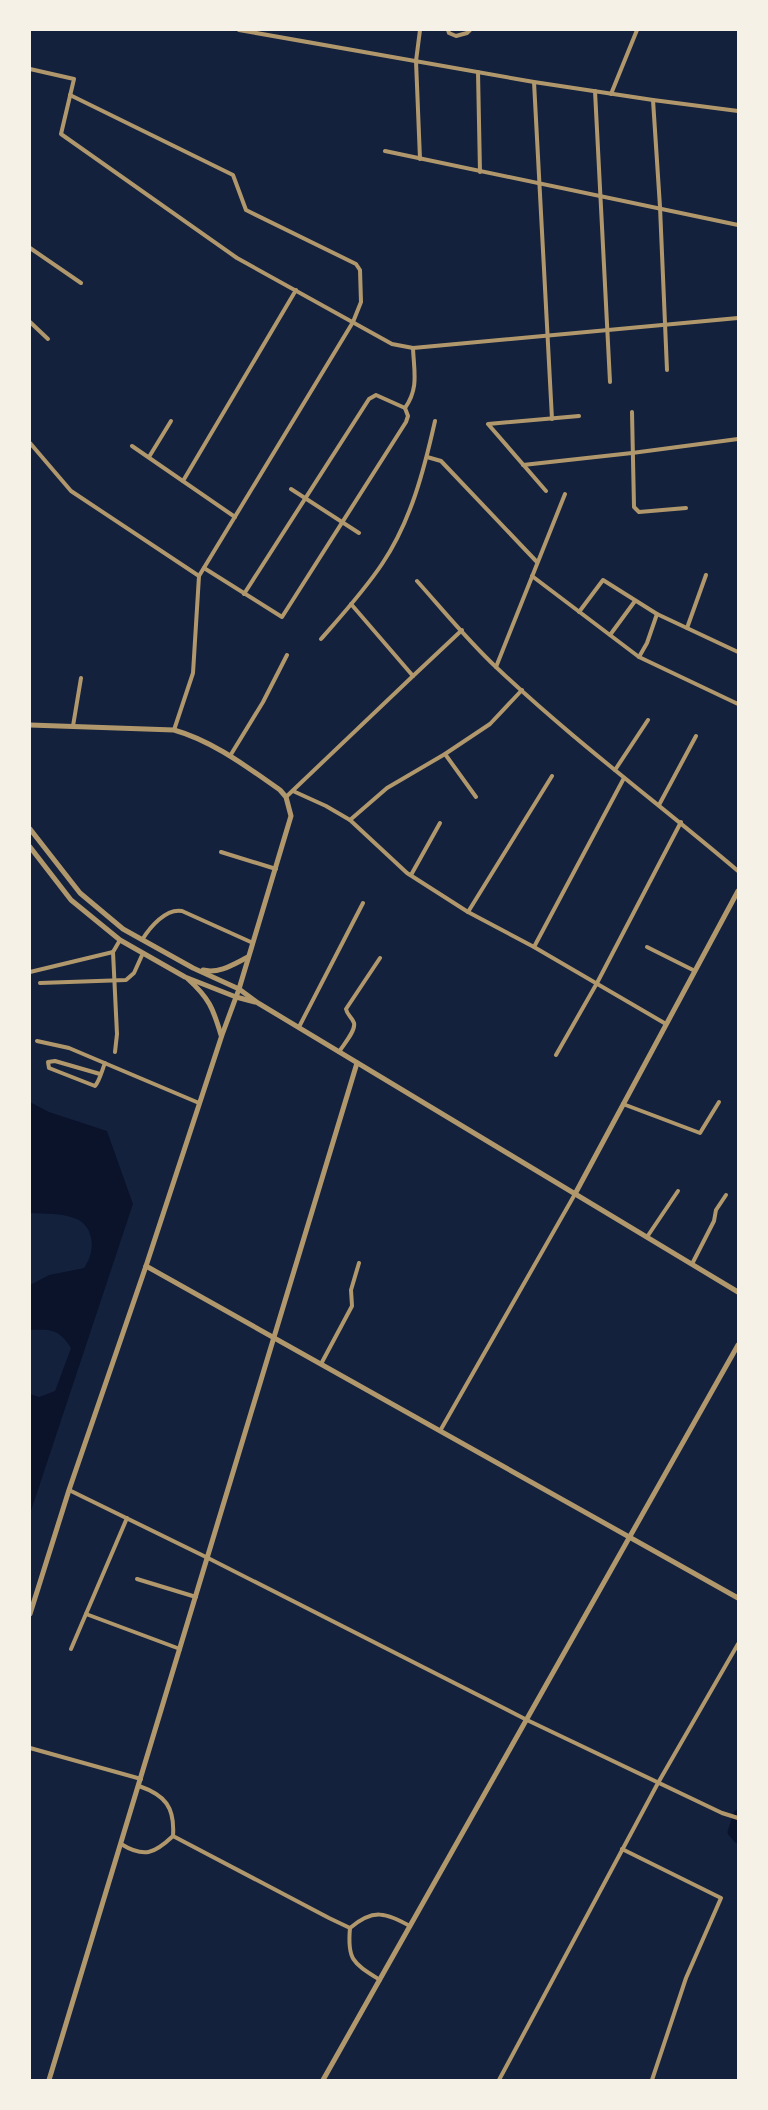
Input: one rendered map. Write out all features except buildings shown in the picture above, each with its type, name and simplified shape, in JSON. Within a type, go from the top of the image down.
[{"type":"street","points":[[239,30],[534,82],[738,111]]},
{"type":"street","points":[[420,30],[416,61],[420,159]]},
{"type":"street","points":[[448,30],[456,36],[468,33],[470,30]]},
{"type":"street","points":[[611,94],[637,30]]},
{"type":"street","points":[[30,69],[74,79],[61,134],[237,258],[392,344],[412,348],[738,318]]},
{"type":"street","points":[[478,72],[480,172]]},
{"type":"street","points":[[534,82],[546,336],[552,419]]},
{"type":"street","points":[[596,92],[610,382]]},
{"type":"street","points":[[70,95],[233,175],[246,210],[356,264],[360,270],[362,302],[353,322],[199,576],[193,672],[174,730]]},
{"type":"street","points":[[653,100],[667,370]]},
{"type":"street","points":[[385,152],[660,207],[738,225]]},
{"type":"street","points":[[30,248],[81,283]]},
{"type":"street","points":[[183,481],[296,290]]},
{"type":"street","points":[[30,322],[48,339]]},
{"type":"street","points":[[405,408],[413,397],[415,384],[412,348]]},
{"type":"street","points":[[204,568],[244,594],[282,617],[406,422],[408,416],[405,408],[376,395],[369,399],[244,594]]},
{"type":"street","points":[[632,412],[634,507],[639,512],[686,508]]},
{"type":"street","points":[[546,491],[488,424],[580,416]]},
{"type":"street","points":[[321,639],[382,564],[399,534],[416,496],[435,420]]},
{"type":"street","points":[[149,457],[171,421]]},
{"type":"street","points":[[523,465],[738,439]]},
{"type":"street","points":[[30,443],[71,491],[199,576]]},
{"type":"street","points":[[132,446],[235,517]]},
{"type":"street","points":[[427,457],[441,461],[537,562]]},
{"type":"street","points":[[290,489],[359,533]]},
{"type":"street","points":[[496,667],[565,494]]},
{"type":"street","points":[[687,628],[706,575]]},
{"type":"street","points":[[532,576],[639,657],[662,670],[738,704]]},
{"type":"street","points":[[580,612],[603,580],[634,602],[738,652]]},
{"type":"street","points":[[417,581],[496,667],[624,778],[681,822],[738,871]]},
{"type":"street","points":[[610,635],[634,602]]},
{"type":"street","points":[[351,604],[414,676]]},
{"type":"street","points":[[639,657],[648,643],[657,614]]},
{"type":"street","points":[[286,797],[462,630]]},
{"type":"street","points":[[230,756],[263,702],[288,655]]},
{"type":"street","points":[[72,726],[81,678]]},
{"type":"street","points":[[350,820],[387,788],[445,754],[490,724],[522,690]]},
{"type":"street","points":[[615,770],[648,720]]},
{"type":"street","points":[[30,725],[174,730],[190,734],[230,756],[280,790],[286,797],[291,816],[239,989],[68,1490],[30,1614]]},
{"type":"street","points":[[659,805],[696,736]]},
{"type":"street","points":[[445,754],[476,797]]},
{"type":"street","points":[[468,912],[552,776]]},
{"type":"street","points":[[534,947],[624,778]]},
{"type":"street","points":[[293,791],[326,806],[350,820],[388,857],[411,875],[468,912],[534,947],[666,1024]]},
{"type":"street","points":[[411,875],[440,822]]},
{"type":"street","points":[[556,1054],[597,984],[681,822]]},
{"type":"street","points":[[30,829],[80,893],[123,929],[193,968],[239,989],[258,1003],[738,1292]]},
{"type":"street","points":[[30,847],[71,900],[120,940],[185,977],[236,997],[258,1003]]},
{"type":"street","points":[[221,852],[276,869]]},
{"type":"street","points":[[440,1431],[575,1194],[738,890]]},
{"type":"street","points":[[299,1027],[363,903]]},
{"type":"street","points":[[142,940],[146,933],[169,912],[182,910],[253,943]]},
{"type":"street","points":[[115,1052],[117,1034],[113,952],[120,940]]},
{"type":"street","points":[[647,947],[695,971]]},
{"type":"street","points":[[30,972],[113,952]]},
{"type":"street","points":[[40,984],[126,980],[130,977],[143,953]]},
{"type":"street","points":[[193,968],[212,972],[229,967],[248,957]]},
{"type":"street","points":[[339,1052],[354,1027],[353,1021],[346,1013],[346,1009],[380,958]]},
{"type":"street","points":[[185,977],[204,994],[214,1010],[222,1035]]},
{"type":"street","points":[[37,1041],[69,1048],[199,1103]]},
{"type":"street","points":[[100,1074],[56,1060],[48,1062],[49,1068],[95,1086],[100,1074],[104,1063]]},
{"type":"street","points":[[49,2080],[357,1063]]},
{"type":"street","points":[[623,1104],[700,1133],[719,1102]]},
{"type":"street","points":[[647,1237],[678,1191]]},
{"type":"street","points":[[692,1264],[714,1222],[716,1210],[726,1195]]},
{"type":"street","points":[[321,1364],[352,1306],[351,1290],[359,1263]]},
{"type":"street","points":[[146,1266],[738,1598]]},
{"type":"street","points":[[323,2080],[738,1345]]},
{"type":"street","points":[[68,1490],[208,1558],[526,1720],[722,1813],[738,1818]]},
{"type":"street","points":[[71,1650],[127,1518]]},
{"type":"street","points":[[137,1579],[196,1597]]},
{"type":"street","points":[[86,1614],[180,1650]]},
{"type":"street","points":[[499,2080],[658,1783],[738,1644]]},
{"type":"street","points":[[30,1748],[141,1779]]},
{"type":"street","points":[[121,1844],[138,1853],[149,1852],[160,1847],[173,1836],[174,1824],[171,1810],[155,1792],[139,1786]]},
{"type":"street","points":[[173,1836],[350,1928]]},
{"type":"street","points":[[622,1849],[721,1898],[686,1978],[652,2080]]},
{"type":"street","points":[[380,1980],[351,1957],[348,1948],[350,1928],[357,1922],[375,1914],[382,1914],[410,1926]]},
{"type":"water","points":[[30,1102],[49,1112],[107,1131],[133,1204],[30,1514],[30,1394],[39,1397],[55,1391],[71,1348],[62,1337],[54,1332],[49,1330],[30,1330],[30,1285],[49,1275],[84,1268],[88,1262],[92,1247],[90,1233],[81,1222],[74,1218],[63,1215],[30,1213]]},
{"type":"waterway","points":[[738,1814],[732,1832],[738,1839]]}]
